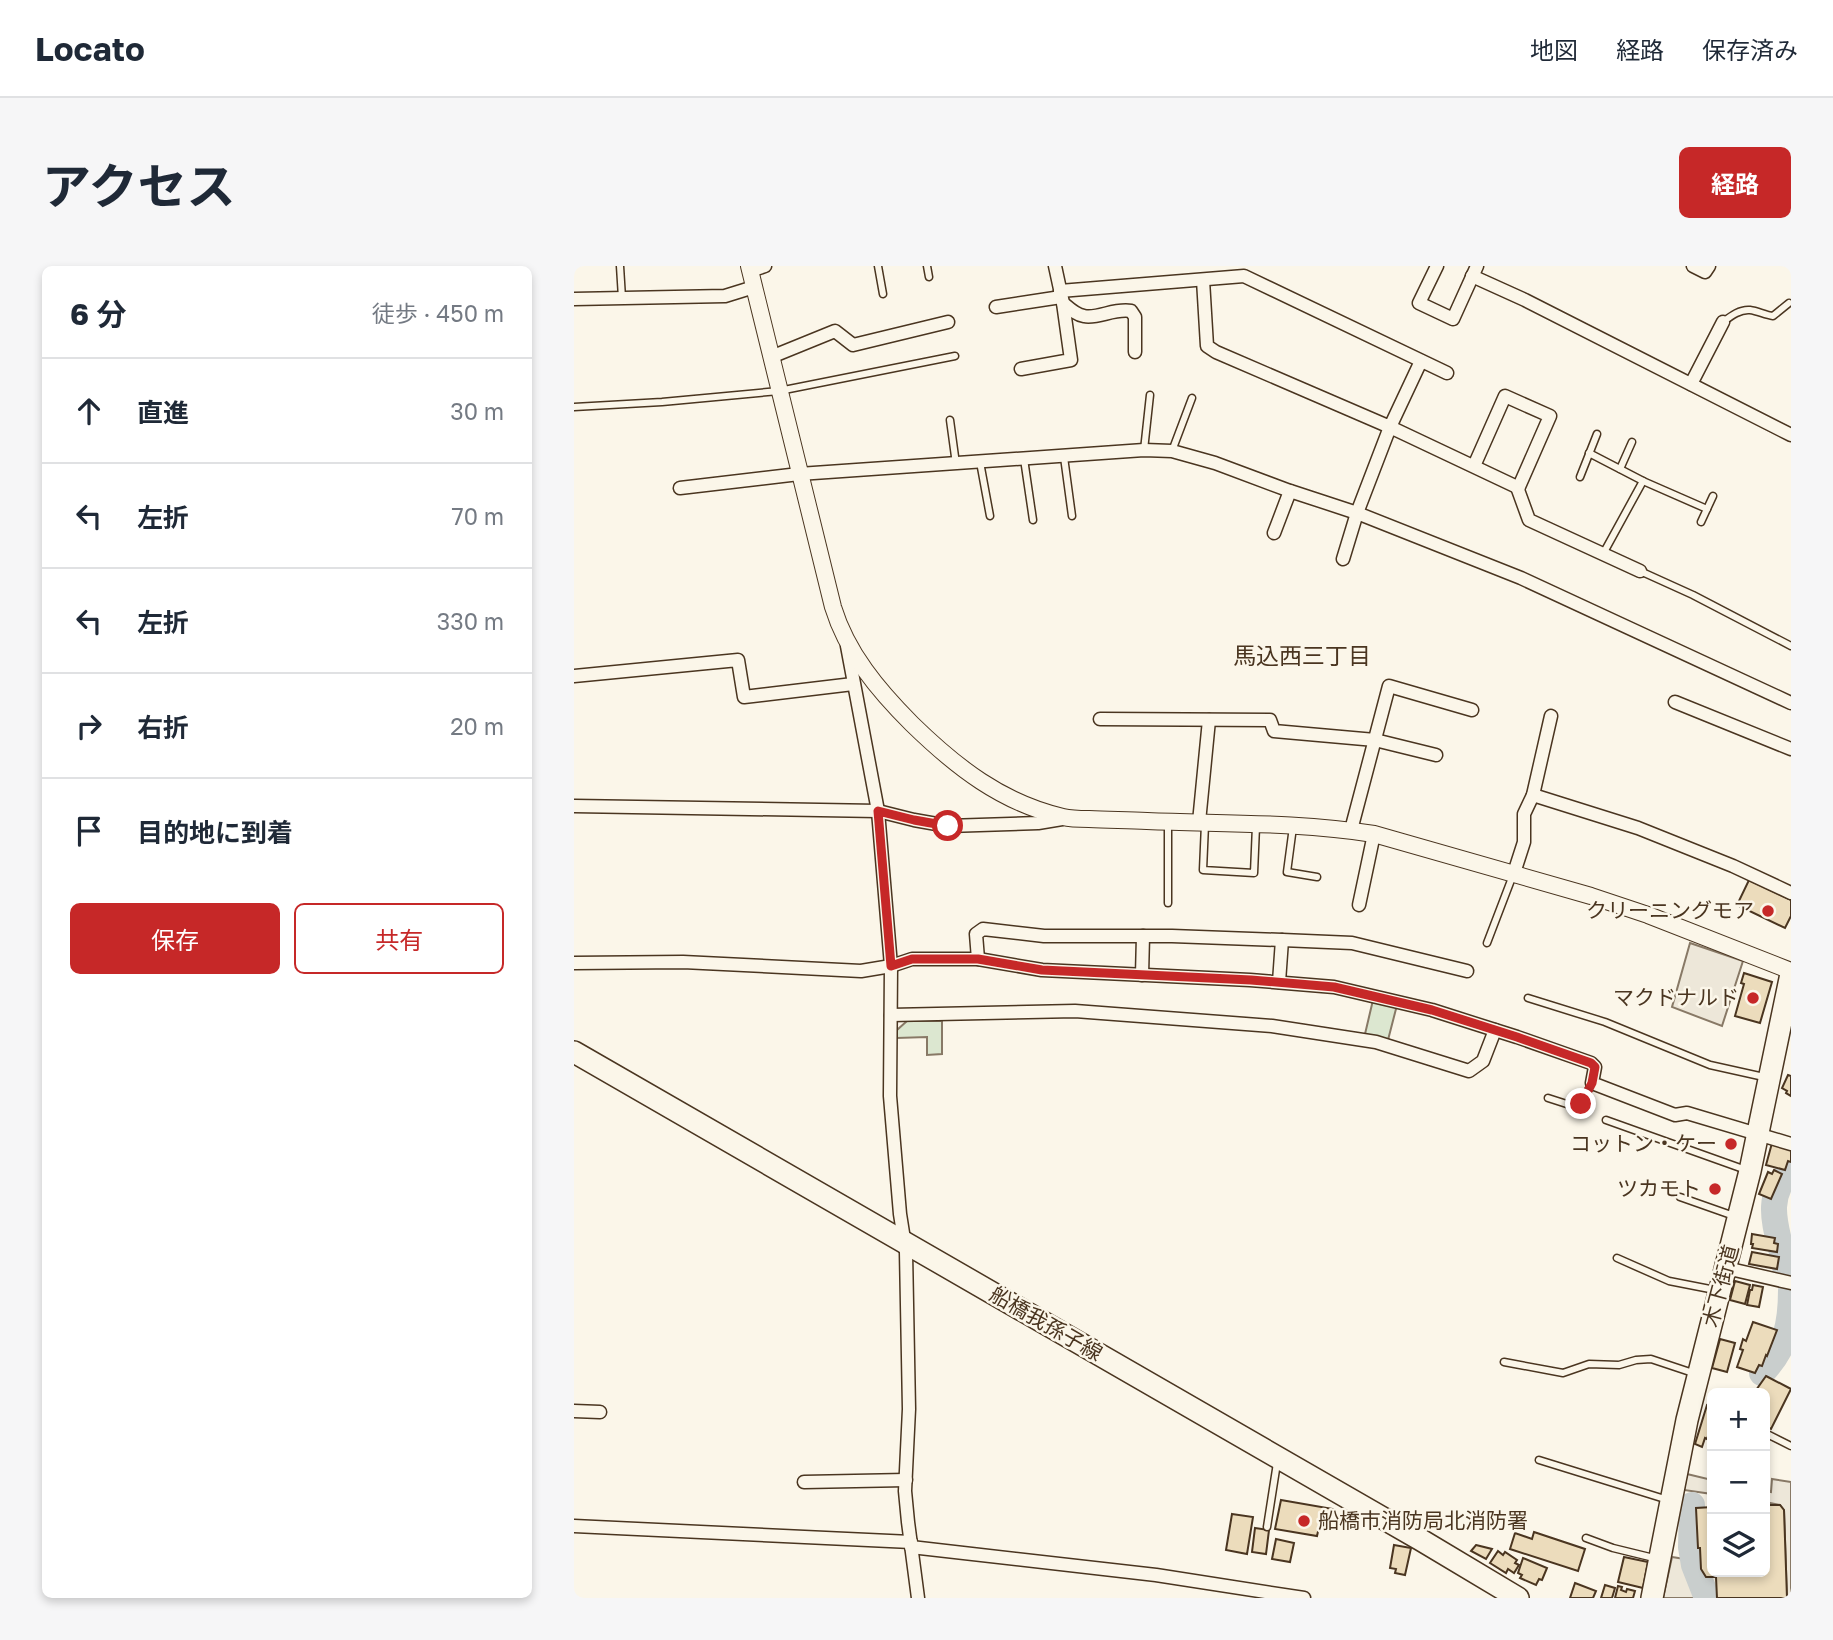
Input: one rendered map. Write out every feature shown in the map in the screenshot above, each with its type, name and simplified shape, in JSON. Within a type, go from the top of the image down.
[{"type":"main road","name":"木下街道","points":[[1651,1598],[1698,1374],[1750,1171],[1790,980]]},
{"type":"main road","name":"船橋我孫子線","points":[[574,1052],[1518,1598]]},
{"type":"street","points":[[1021,369],[1072,360],[1055,266]]},
{"type":"street","points":[[1437,266],[1419,303],[1453,319],[1475,271],[1525,300],[1791,435]]},
{"type":"street","points":[[1693,266],[1705,272],[1709,266]]},
{"type":"street","points":[[755,268],[754,287],[799,474],[834,610],[846,642],[878,811],[891,966],[890,1096],[906,1252],[909,1409],[907,1512],[918,1598]]},
{"type":"street","points":[[996,307],[1203,279],[1244,276],[1447,373]]},
{"type":"street","points":[[1203,279],[1207,346],[1517,487],[1529,520],[1640,571]]},
{"type":"street","points":[[574,299],[725,296],[754,287]]},
{"type":"street","points":[[1061,297],[1076,313],[1085,317],[1122,310],[1131,311],[1135,317],[1135,352]]},
{"type":"street","points":[[1691,384],[1723,321]]},
{"type":"street","points":[[771,357],[835,331],[853,345],[948,322]]},
{"type":"street","points":[[1343,559],[1357,513],[1390,427],[1421,361]]},
{"type":"street","points":[[1474,466],[1505,396],[1550,416],[1518,489]]},
{"type":"street","points":[[680,488],[799,474],[1144,450],[1172,451],[1215,463],[1357,513],[1521,578],[1791,703]]},
{"type":"street","points":[[1274,533],[1290,491]]},
{"type":"street","points":[[846,642],[869,677],[897,709],[951,761],[1004,795],[1032,808],[1066,818]]},
{"type":"street","points":[[574,676],[738,660],[744,696],[853,684]]},
{"type":"street","points":[[1351,830],[1389,686],[1472,710]]},
{"type":"street","points":[[1675,702],[1791,749]]},
{"type":"street","points":[[1514,873],[1524,842],[1524,814],[1533,795],[1551,716]]},
{"type":"street","points":[[1100,719],[1270,720],[1274,731],[1375,740],[1436,755]]},
{"type":"street","points":[[1202,822],[1209,720]]},
{"type":"street","points":[[1533,795],[1638,828],[1733,866],[1791,893]]},
{"type":"street","points":[[574,806],[878,811],[948,826],[1038,823],[1066,818],[1257,823],[1351,830],[1514,873],[1648,915],[1790,980]]},
{"type":"street","points":[[1359,905],[1374,834]]},
{"type":"street","points":[[978,959],[976,933],[983,929],[1044,936],[1143,936],[1352,943],[1467,971]]},
{"type":"street","points":[[1143,936],[1143,975]]},
{"type":"street","points":[[1279,982],[1282,940]]},
{"type":"street","points":[[574,963],[683,962],[861,971],[912,959],[978,959],[1042,970],[1334,987],[1432,1010],[1495,1030],[1591,1063],[1595,1067],[1592,1083],[1675,1115],[1687,1113],[1791,1144]]},
{"type":"street","points":[[891,1015],[1074,1011],[1272,1026],[1377,1042],[1469,1071],[1483,1061],[1495,1030]]},
{"type":"street","points":[[1726,1268],[1788,1283]]},
{"type":"street","points":[[574,1411],[600,1412]]},
{"type":"street","points":[[804,1482],[906,1480]]},
{"type":"street","points":[[574,1526],[911,1544],[1156,1575],[1304,1598]]},
{"type":"lane","points":[[620,266],[622,298]]},
{"type":"lane","points":[[878,266],[883,294]]},
{"type":"lane","points":[[927,266],[929,277]]},
{"type":"lane","points":[[1723,321],[1737,312],[1751,310],[1773,316],[1789,303]]},
{"type":"lane","points":[[574,407],[779,391],[954,356]]},
{"type":"lane","points":[[1144,450],[1150,395]]},
{"type":"lane","points":[[1172,451],[1192,398]]},
{"type":"lane","points":[[950,420],[956,464]]},
{"type":"lane","points":[[1580,477],[1597,434]]},
{"type":"lane","points":[[1620,469],[1632,442]]},
{"type":"lane","points":[[1589,453],[1643,481],[1707,509]]},
{"type":"lane","points":[[1064,457],[1072,516]]},
{"type":"lane","points":[[1024,459],[1033,520]]},
{"type":"lane","points":[[980,462],[990,516]]},
{"type":"lane","points":[[1603,554],[1643,481]]},
{"type":"lane","points":[[1701,522],[1713,496]]},
{"type":"lane","points":[[1640,571],[1791,646]]},
{"type":"lane","points":[[1168,821],[1168,903]]},
{"type":"lane","points":[[1202,822],[1203,870],[1254,873],[1257,823]]},
{"type":"lane","points":[[1294,825],[1287,872],[1317,877]]},
{"type":"lane","points":[[1487,943],[1514,873]]},
{"type":"lane","points":[[1528,998],[1605,1022],[1710,1066],[1770,1078]]},
{"type":"lane","points":[[1548,1098],[1576,1107],[1581,1104],[1592,1083]]},
{"type":"lane","points":[[1606,1120],[1750,1171]]},
{"type":"lane","points":[[1680,1197],[1738,1217]]},
{"type":"lane","points":[[1618,1258],[1669,1281],[1720,1292]]},
{"type":"lane","points":[[1504,1362],[1563,1373],[1589,1364],[1619,1365],[1651,1359],[1698,1374]]},
{"type":"lane","points":[[1770,1436],[1791,1446]]},
{"type":"lane","points":[[1267,1527],[1278,1458]]},
{"type":"lane","points":[[1539,1461],[1670,1501]]},
{"type":"lane","points":[[1586,1538],[1613,1548],[1659,1559]]},
{"type":"green space","points":[[1373,1000],[1397,1005],[1388,1040],[1365,1034]]},
{"type":"green space","points":[[907,1021],[942,1021],[942,1054],[927,1055],[927,1037],[897,1038],[897,1030]]},
{"type":"shaded area","points":[[1690,943],[1743,961],[1722,1026],[1672,1007]]},
{"type":"shaded area","points":[[1687,1474],[1707,1479],[1707,1493],[1684,1490]]},
{"type":"shaded area","points":[[1772,1479],[1791,1482],[1791,1598],[1787,1598],[1784,1510],[1780,1505],[1770,1503]]},
{"type":"shaded area","points":[[1672,1557],[1691,1560],[1704,1598],[1663,1598]]},
{"type":"building","points":[[1749,880],[1791,900],[1791,916],[1785,928],[1737,905]]},
{"type":"building","points":[[1744,973],[1772,982],[1760,1023],[1735,1016],[1744,984],[1741,983]]},
{"type":"building","points":[[1788,1075],[1791,1076],[1791,1096],[1782,1088]]},
{"type":"building","points":[[1772,1143],[1791,1149],[1791,1162],[1788,1161],[1785,1170],[1766,1165]]},
{"type":"building","points":[[1774,1170],[1782,1174],[1771,1199],[1759,1194],[1768,1172],[1772,1174]]},
{"type":"building","points":[[1752,1234],[1775,1238],[1774,1243],[1778,1244],[1777,1252],[1752,1248]]},
{"type":"building","points":[[1752,1252],[1779,1257],[1777,1269],[1749,1264]]},
{"type":"building","points":[[1735,1281],[1750,1285],[1745,1304],[1730,1300]]},
{"type":"building","points":[[1753,1285],[1763,1287],[1759,1307],[1747,1305]]},
{"type":"building","points":[[1753,1322],[1777,1330],[1762,1366],[1759,1365],[1755,1373],[1737,1367],[1743,1350],[1740,1349],[1743,1339],[1746,1341]]},
{"type":"building","points":[[1720,1339],[1735,1343],[1727,1372],[1712,1368]]},
{"type":"building","points":[[1766,1376],[1791,1389],[1771,1429],[1770,1388],[1758,1388]]},
{"type":"building","points":[[1707,1405],[1707,1439],[1705,1438],[1702,1447],[1695,1444]]},
{"type":"building","points":[[1281,1500],[1333,1509],[1330,1529],[1319,1527],[1317,1536],[1275,1529]]},
{"type":"building","points":[[1770,1505],[1780,1505],[1784,1510],[1787,1598],[1717,1598],[1716,1577],[1770,1577]]},
{"type":"building","points":[[1707,1507],[1707,1577],[1701,1569],[1696,1508]]},
{"type":"building","points":[[1232,1514],[1253,1517],[1247,1554],[1226,1550]]},
{"type":"building","points":[[1255,1528],[1269,1530],[1266,1554],[1252,1552]]},
{"type":"building","points":[[1534,1532],[1585,1549],[1578,1571],[1510,1549],[1515,1533],[1532,1539]]},
{"type":"building","points":[[1276,1539],[1294,1543],[1290,1562],[1272,1559]]},
{"type":"building","points":[[1394,1545],[1411,1548],[1405,1575],[1395,1573],[1396,1569],[1390,1568]]},
{"type":"building","points":[[1476,1545],[1492,1549],[1486,1559],[1471,1551]]},
{"type":"building","points":[[1498,1551],[1517,1560],[1515,1563],[1519,1565],[1514,1573],[1508,1569],[1506,1573],[1490,1563]]},
{"type":"building","points":[[1624,1557],[1648,1562],[1643,1588],[1618,1582]]},
{"type":"building","points":[[1523,1558],[1547,1568],[1542,1580],[1539,1579],[1536,1585],[1520,1578],[1522,1575],[1518,1573]]},
{"type":"building","points":[[1575,1583],[1596,1591],[1593,1598],[1570,1598]]},
{"type":"building","points":[[1605,1585],[1615,1588],[1612,1598],[1601,1598]]},
{"type":"building","points":[[1618,1586],[1626,1592],[1627,1589],[1635,1591],[1633,1598],[1615,1598]]},
{"type":"waterway","points":[[1786,1273],[1774,1207],[1781,1182],[1791,1169]]},
{"type":"waterway","points":[[1762,1373],[1777,1354],[1786,1335],[1791,1290]]},
{"type":"waterway","points":[[1692,1505],[1691,1547],[1694,1565],[1707,1598]]},
{"type":"place","name":"クリーニングモア","points":[[1768,911]]},
{"type":"place","name":"マクドナルド","points":[[1753,998]]},
{"type":"place","name":"コットン・ケー","points":[[1731,1144]]},
{"type":"place","name":"ツカモト","points":[[1715,1189]]},
{"type":"place","name":"船橋市消防局北消防署","points":[[1304,1521]]},
{"type":"district","name":"馬込西三丁目","points":[[1302,656]]},
{"type":"route","points":[[948,826],[878,811],[891,966],[912,959],[978,959],[1042,970],[1251,980],[1334,987],[1432,1010],[1591,1063],[1595,1067],[1592,1083],[1581,1104]]}]
